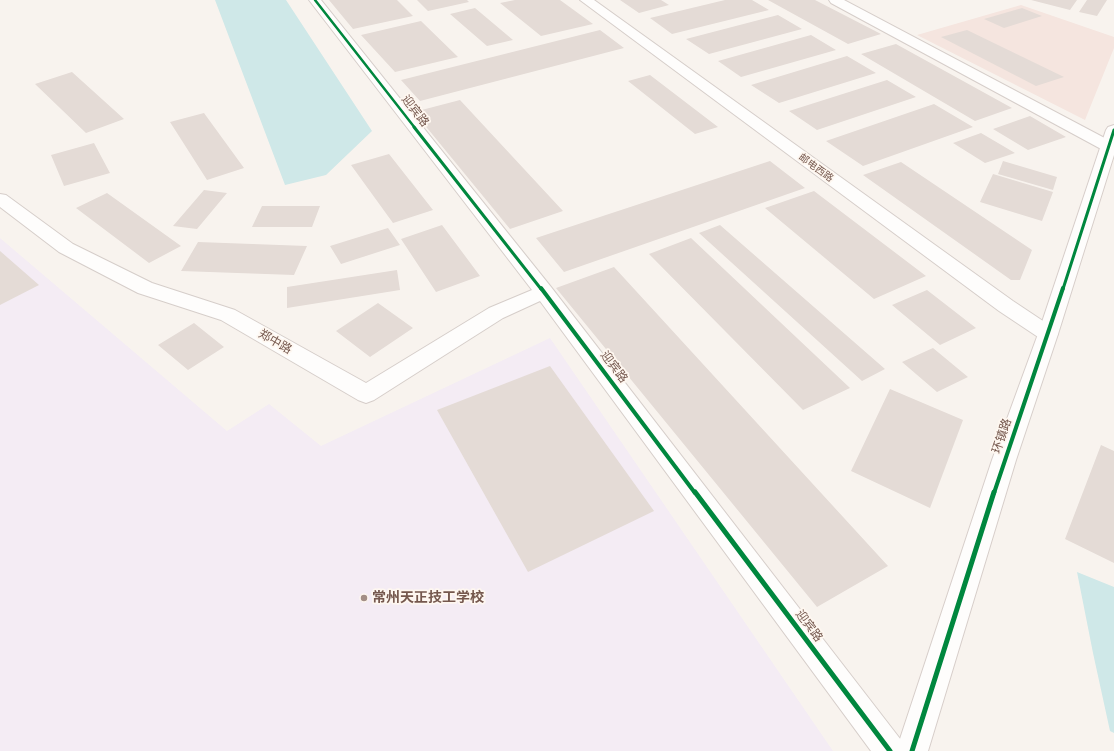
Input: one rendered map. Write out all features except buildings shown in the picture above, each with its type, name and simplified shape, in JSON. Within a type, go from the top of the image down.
[{"type":"street","name":"迎宾路","points":[[315,0],[544,292],[890,751]]},
{"type":"street","name":"邮电西路","points":[[586,0],[1000,302],[1048,334]]},
{"type":"street","points":[[835,0],[1112,142]]},
{"type":"street","name":"环镇路","points":[[912,751],[1004,460],[1112,142]]},
{"type":"street","name":"郑中路","points":[[0,200],[66,248],[145,288],[228,315],[366,394],[496,313],[544,292]]},
{"type":"shaded area","points":[[1021,5],[1114,37],[1114,48],[1085,120],[917,35]]},
{"type":"shaded area","name":"常州天正技工学校","points":[[0,238],[227,431],[269,404],[321,446],[550,338],[833,751],[0,751]]},
{"type":"water","points":[[215,0],[286,0],[372,131],[326,175],[285,185]]},
{"type":"water","points":[[1077,572],[1114,587],[1114,733],[1110,731]]},
{"type":"cycle path","points":[[315,0],[544,292],[890,751]]},
{"type":"cycle path","points":[[912,751],[1004,460],[1048,334],[1114,130]]},
{"type":"place","name":"常州天正技工学校","points":[[364,598]]}]
